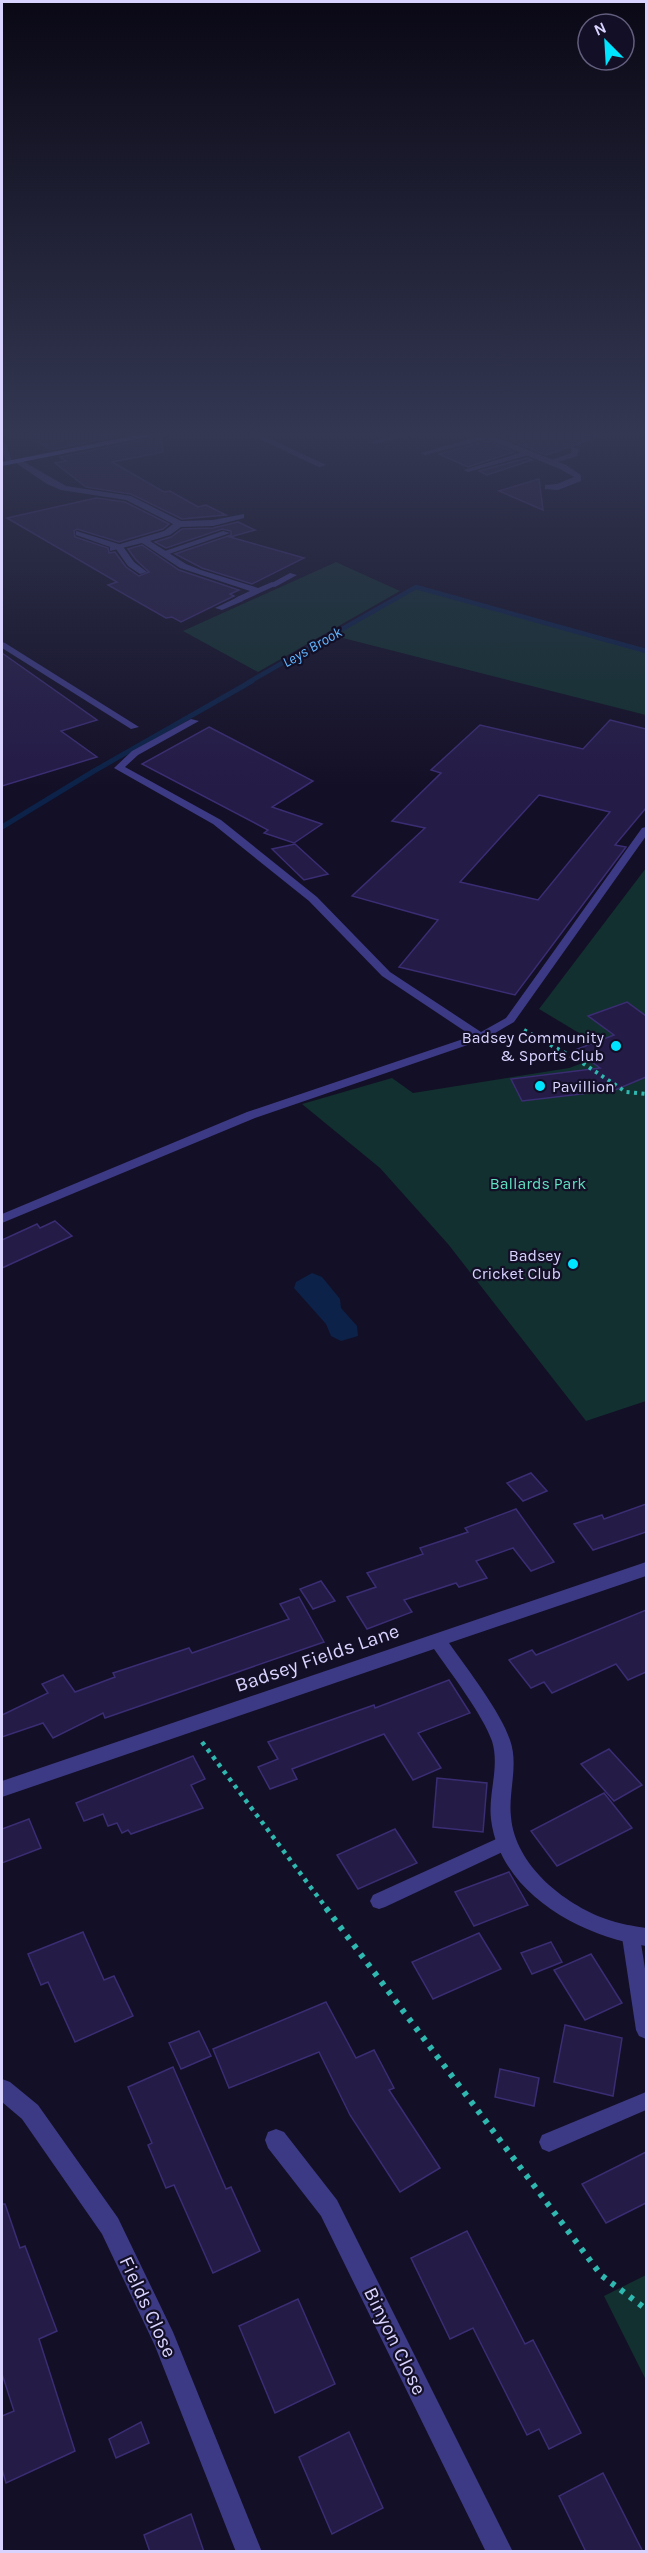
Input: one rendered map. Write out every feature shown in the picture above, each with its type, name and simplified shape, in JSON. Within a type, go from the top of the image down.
[{"type":"street","points":[[157,550],[198,572],[259,591]]},
{"type":"street","points":[[240,599],[272,585]]},
{"type":"street","name":"Badsey Fields Lane","points":[[2,1789],[438,1641],[528,1607],[646,1569]]},
{"type":"street","points":[[438,1641],[480,1702],[501,1741],[505,1776],[501,1817],[505,1843],[527,1873],[556,1903],[590,1924],[639,1937]]},
{"type":"street","name":"Fields Close","points":[[2,2089],[30,2112],[110,2226],[165,2340],[249,2552]]},
{"type":"street","name":"Binyon Close","points":[[276,2140],[329,2208],[500,2552]]},
{"type":"lane","points":[[118,550],[131,564],[143,572]]},
{"type":"lane","points":[[163,554],[175,550]]},
{"type":"lane","points":[[272,585],[293,575]]},
{"type":"lane","points":[[219,608],[240,599]]},
{"type":"lane","points":[[2,645],[134,727]]},
{"type":"lane","points":[[194,721],[135,753],[119,768],[217,822],[313,899],[386,974],[481,1037]]},
{"type":"lane","points":[[2,1219],[251,1115],[481,1037],[510,1020],[646,830]]},
{"type":"lane","points":[[379,1901],[505,1843]]},
{"type":"lane","points":[[639,1937],[646,2030]]},
{"type":"lane","points":[[549,2142],[646,2101]]},
{"type":"path","points":[[510,1020],[626,1092],[646,1094]]},
{"type":"path","points":[[189,1724],[601,2275],[646,2309]]},
{"type":"green space","points":[[336,562],[400,591],[258,672],[183,631]]},
{"type":"green space","points":[[416,587],[646,651],[646,715],[331,635]]},
{"type":"green space","name":"Ballards Park","points":[[646,868],[646,1401],[586,1421],[448,1244],[380,1168],[302,1104],[392,1078],[413,1093],[569,1068],[588,1061],[575,1050],[594,1042],[539,1009]]},
{"type":"green space","points":[[646,2275],[646,2380],[604,2296]]},
{"type":"water","points":[[312,1273],[322,1277],[340,1299],[341,1308],[357,1326],[358,1336],[341,1341],[331,1336],[326,1324],[294,1288],[296,1282]]},
{"type":"building","points":[[62,550],[115,552],[126,567],[139,576],[149,572],[129,550],[150,550],[179,570],[239,590],[230,594],[234,596],[181,622],[172,617],[166,618],[108,585],[117,582]]},
{"type":"building","points":[[186,550],[276,550],[304,558],[252,584],[202,568],[175,554]]},
{"type":"building","points":[[2,653],[97,720],[61,731],[97,757],[2,786]]},
{"type":"building","points":[[610,720],[646,729],[646,808],[615,845],[626,847],[515,995],[399,967],[438,920],[352,896],[425,828],[392,821],[441,773],[431,770],[480,725],[583,749]],"holes":[[[539,795],[610,812],[538,900],[460,882]]]},
{"type":"building","points":[[209,727],[313,781],[272,807],[322,824],[294,843],[264,833],[268,830],[142,764]]},
{"type":"building","points":[[295,844],[328,874],[304,880],[272,849]]},
{"type":"building","name":"Badsey Community & Sports Club","points":[[627,1002],[646,1016],[646,1077],[615,1090],[522,1101],[511,1079],[600,1068],[575,1050],[614,1035],[588,1016]]},
{"type":"building","points":[[55,1221],[72,1236],[2,1268],[2,1240],[37,1224],[40,1228]]},
{"type":"building","points":[[531,1473],[547,1491],[523,1501],[507,1483]]},
{"type":"building","points":[[646,1504],[646,1532],[593,1550],[574,1524],[602,1515],[604,1519]]},
{"type":"building","points":[[516,1509],[554,1562],[531,1571],[513,1548],[476,1561],[487,1578],[459,1587],[456,1583],[404,1600],[412,1612],[367,1629],[347,1597],[376,1587],[367,1573],[423,1554],[420,1548],[468,1532],[465,1528]]},
{"type":"building","points":[[321,1581],[335,1601],[313,1609],[300,1589]]},
{"type":"building","points":[[299,1597],[324,1642],[105,1718],[103,1713],[53,1738],[43,1723],[2,1737],[2,1715],[48,1693],[42,1684],[63,1675],[75,1692],[115,1677],[113,1673],[189,1648],[192,1653],[289,1619],[280,1604]]},
{"type":"building","points":[[646,1610],[646,1672],[628,1680],[616,1664],[552,1693],[544,1682],[531,1688],[509,1660],[532,1650],[536,1655]]},
{"type":"building","points":[[449,1680],[470,1713],[418,1733],[441,1768],[413,1780],[384,1734],[292,1769],[297,1779],[270,1789],[258,1767],[278,1759],[268,1742],[374,1705],[375,1708]]},
{"type":"building","points":[[609,1749],[642,1785],[614,1801],[581,1764]]},
{"type":"building","points":[[193,1756],[205,1779],[191,1785],[203,1808],[131,1834],[128,1830],[122,1833],[117,1823],[108,1826],[103,1814],[84,1821],[76,1803]]},
{"type":"building","points":[[437,1778],[487,1783],[483,1832],[433,1827]]},
{"type":"building","points":[[604,1793],[632,1828],[557,1866],[531,1831]]},
{"type":"building","points":[[29,1819],[41,1848],[2,1863],[2,1829]]},
{"type":"building","points":[[395,1829],[417,1863],[358,1889],[337,1855]]},
{"type":"building","points":[[509,1872],[528,1905],[474,1926],[455,1892]]},
{"type":"building","points":[[83,1932],[104,1980],[114,1976],[133,2016],[75,2042],[48,1982],[41,1985],[28,1954]]},
{"type":"building","points":[[479,1933],[501,1969],[433,1999],[412,1962]]},
{"type":"building","points":[[551,1942],[562,1962],[532,1974],[521,1953]]},
{"type":"building","points":[[591,1954],[622,2003],[585,2020],[554,1970]]},
{"type":"building","points":[[326,2002],[356,2058],[374,2050],[394,2088],[389,2090],[440,2168],[400,2192],[350,2115],[319,2052],[229,2088],[213,2049]]},
{"type":"building","points":[[565,2025],[622,2038],[613,2096],[554,2082]]},
{"type":"building","points":[[199,2031],[211,2056],[181,2069],[169,2043]]},
{"type":"building","points":[[173,2067],[226,2189],[231,2187],[260,2251],[213,2273],[174,2185],[166,2188],[148,2145],[152,2143],[128,2087]]},
{"type":"building","points":[[500,2069],[539,2078],[534,2106],[495,2097]]},
{"type":"building","points":[[646,2152],[646,2203],[606,2223],[582,2184]]},
{"type":"building","points":[[2,2204],[5,2204],[20,2248],[25,2246],[57,2331],[39,2339],[75,2451],[6,2483],[2,2469],[2,2416],[14,2411],[2,2374]]},
{"type":"building","points":[[467,2231],[525,2344],[533,2340],[581,2433],[549,2449],[539,2429],[527,2435],[473,2328],[450,2339],[411,2258]]},
{"type":"building","points":[[298,2299],[335,2384],[275,2413],[239,2326]]},
{"type":"building","points":[[141,2422],[149,2443],[116,2458],[109,2439]]},
{"type":"building","points":[[349,2432],[383,2508],[332,2534],[299,2457]]},
{"type":"building","points":[[603,2473],[643,2552],[586,2552],[559,2496]]},
{"type":"building","points":[[191,2514],[204,2552],[150,2552],[144,2535]]},
{"type":"waterway","name":"Leys Brook","points":[[249,682],[416,587],[646,651]]},
{"type":"waterway","name":"Leys Brook","points":[[2,827],[94,771],[252,681]]},
{"type":"place","name":"Badsey Community & Sports Club","points":[[616,1046]]},
{"type":"place","name":"Pavillion","points":[[540,1086]]},
{"type":"place","name":"Badsey Cricket Club","points":[[573,1264]]}]
